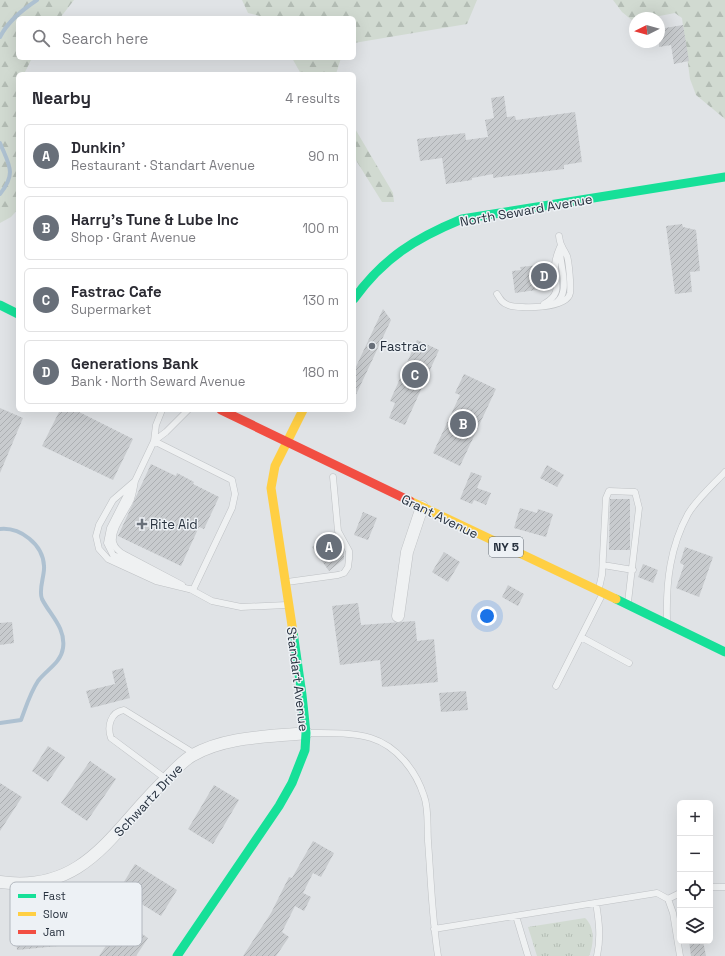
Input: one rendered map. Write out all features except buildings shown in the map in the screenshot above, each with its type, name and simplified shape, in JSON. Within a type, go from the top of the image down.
[{"type":"main road","name":"North Seward Avenue","points":[[356,296],[369,279],[391,257],[428,232],[462,219],[725,177]]},
{"type":"main road","points":[[0,305],[16,313]]},
{"type":"main road","name":"Grant Avenue","points":[[225,412],[725,652]]},
{"type":"main road","points":[[286,442],[302,412]]},
{"type":"main road","name":"Standart Avenue","points":[[178,956],[289,789],[301,763],[305,750],[306,733],[302,695],[271,488],[275,466],[286,442]]},
{"type":"street","points":[[398,616],[407,552],[422,507]]},
{"type":"street","name":"Schwartz Drive","points":[[0,882],[38,882],[57,877],[80,866],[107,845],[166,779],[184,761],[195,754],[211,747],[237,741],[306,733]]},
{"type":"lane","points":[[541,306],[550,301],[558,288],[555,265],[560,247],[559,236]]},
{"type":"lane","points":[[497,294],[502,302],[518,307],[561,303],[570,294],[567,256],[560,247]]},
{"type":"lane","points":[[161,412],[156,425],[154,441],[110,528],[106,543],[113,555],[178,586]]},
{"type":"lane","points":[[154,441],[166,432],[186,412]]},
{"type":"lane","points":[[154,441],[232,480],[235,494],[232,508],[193,590]]},
{"type":"lane","points":[[667,624],[666,590],[671,555],[689,513],[725,472]]},
{"type":"lane","points":[[285,582],[338,575],[344,573],[348,567],[349,551],[338,531],[333,477]]},
{"type":"lane","points":[[135,481],[113,500],[99,526],[96,536],[98,549],[108,559],[156,581],[193,590]]},
{"type":"lane","points":[[135,481],[130,499],[114,534],[113,540],[117,551],[212,601],[241,607],[288,605]]},
{"type":"lane","points":[[556,686],[581,638],[601,592],[606,498],[609,490],[635,492],[638,498],[639,508],[633,570],[627,605]]},
{"type":"lane","points":[[603,565],[633,570]]},
{"type":"lane","points":[[581,638],[629,663]]},
{"type":"lane","points":[[166,779],[111,738],[108,731],[109,725],[116,714],[124,710],[195,754]]},
{"type":"lane","points":[[306,733],[344,733],[371,738],[385,745],[403,758],[416,776],[425,798],[434,929],[438,956]]},
{"type":"lane","points":[[713,887],[725,887]]},
{"type":"lane","points":[[434,929],[656,893],[668,899],[673,913],[680,956]]},
{"type":"lane","points":[[668,899],[677,894]]},
{"type":"lane","points":[[596,903],[600,944],[597,956]]},
{"type":"lane","points":[[516,916],[528,956]]},
{"type":"green space","points":[[0,0],[74,0],[62,16],[16,16],[16,60],[31,60],[25,72],[16,72],[16,211],[11,217],[0,223]]},
{"type":"green space","points":[[242,0],[477,0],[467,24],[356,43],[356,16],[259,16],[248,13]]},
{"type":"green space","points":[[613,0],[725,0],[725,119],[696,95],[690,79],[682,18],[675,13],[665,15],[665,12],[629,12],[629,18],[622,12]]},
{"type":"green space","points":[[293,60],[340,60],[337,72],[300,72]]},
{"type":"green space","points":[[356,130],[393,193],[394,202],[382,202],[356,160]]},
{"type":"green space","points":[[585,918],[591,926],[593,936],[589,956],[537,956],[528,927]]},
{"type":"waterway","points":[[0,37],[3,31],[16,16],[37,0]]},
{"type":"waterway","points":[[0,143],[10,169],[8,180],[0,194]]},
{"type":"waterway","points":[[0,529],[8,529],[22,534],[29,538],[40,551],[44,566],[41,587],[42,599],[57,622],[63,641],[62,653],[53,666],[38,681],[30,695],[21,720],[0,723]]},
{"type":"traffic: fast","points":[[356,296],[377,272],[402,251],[415,242],[462,219],[725,177]]},
{"type":"traffic: fast","points":[[0,305],[16,313]]},
{"type":"traffic: fast","points":[[616,599],[725,652]]},
{"type":"traffic: fast","points":[[177,956],[279,806],[292,783],[305,750],[306,733],[293,632]]},
{"type":"traffic: slow","points":[[293,632],[271,488],[275,466],[302,412]]},
{"type":"traffic: slow","points":[[410,501],[616,599]]},
{"type":"traffic: jam","points":[[225,412],[410,501]]},
{"type":"place","name":"Generations Bank","points":[[544,276]]},
{"type":"place","name":"Fastrac","points":[[372,346]]},
{"type":"place","name":"Fastrac Cafe","points":[[415,375]]},
{"type":"place","name":"Harry's Tune & Lube Inc","points":[[463,424]]},
{"type":"place","name":"Rite Aid","points":[[142,524]]},
{"type":"place","name":"Dunkin'","points":[[329,547]]}]
